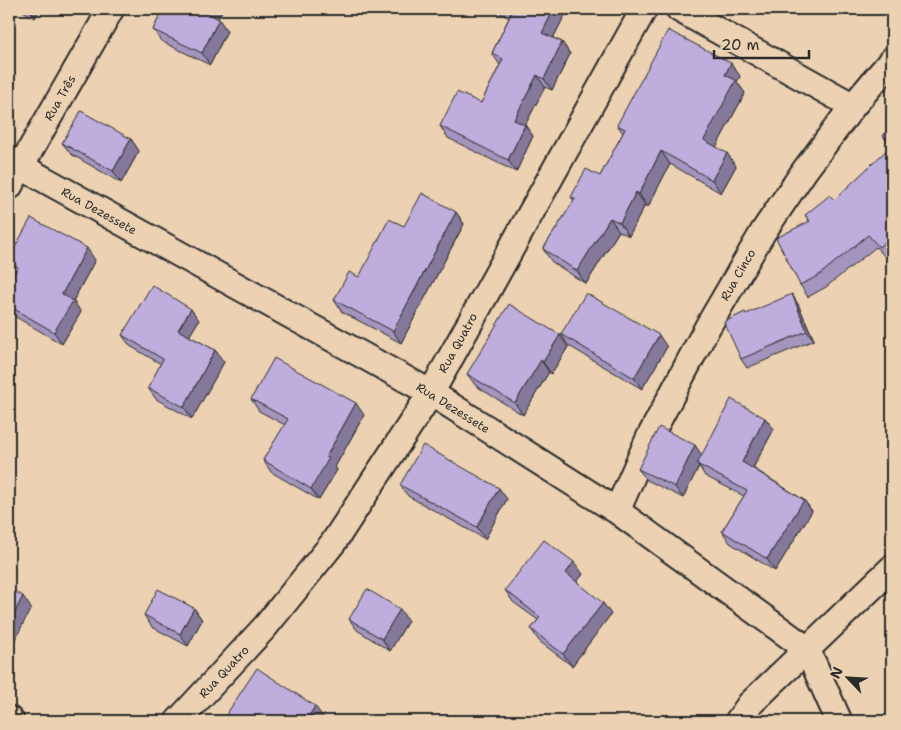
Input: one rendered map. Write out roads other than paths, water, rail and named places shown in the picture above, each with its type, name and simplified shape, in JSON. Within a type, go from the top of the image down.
[{"type":"street","name":"Rua Três","points":[[13,171],[111,9]]},
{"type":"street","name":"Rua Quatro","points":[[178,721],[265,627],[334,543],[430,393],[644,9]]},
{"type":"street","points":[[679,9],[853,106]]},
{"type":"street","name":"Rua Cinco","points":[[617,511],[649,438],[707,328],[758,240],[805,170],[853,106],[892,60]]},
{"type":"street","name":"Rua Dezessete","points":[[13,171],[430,393],[617,511],[808,649]]},
{"type":"street","points":[[738,721],[750,704],[892,568]]},
{"type":"street","points":[[808,649],[839,721]]}]
